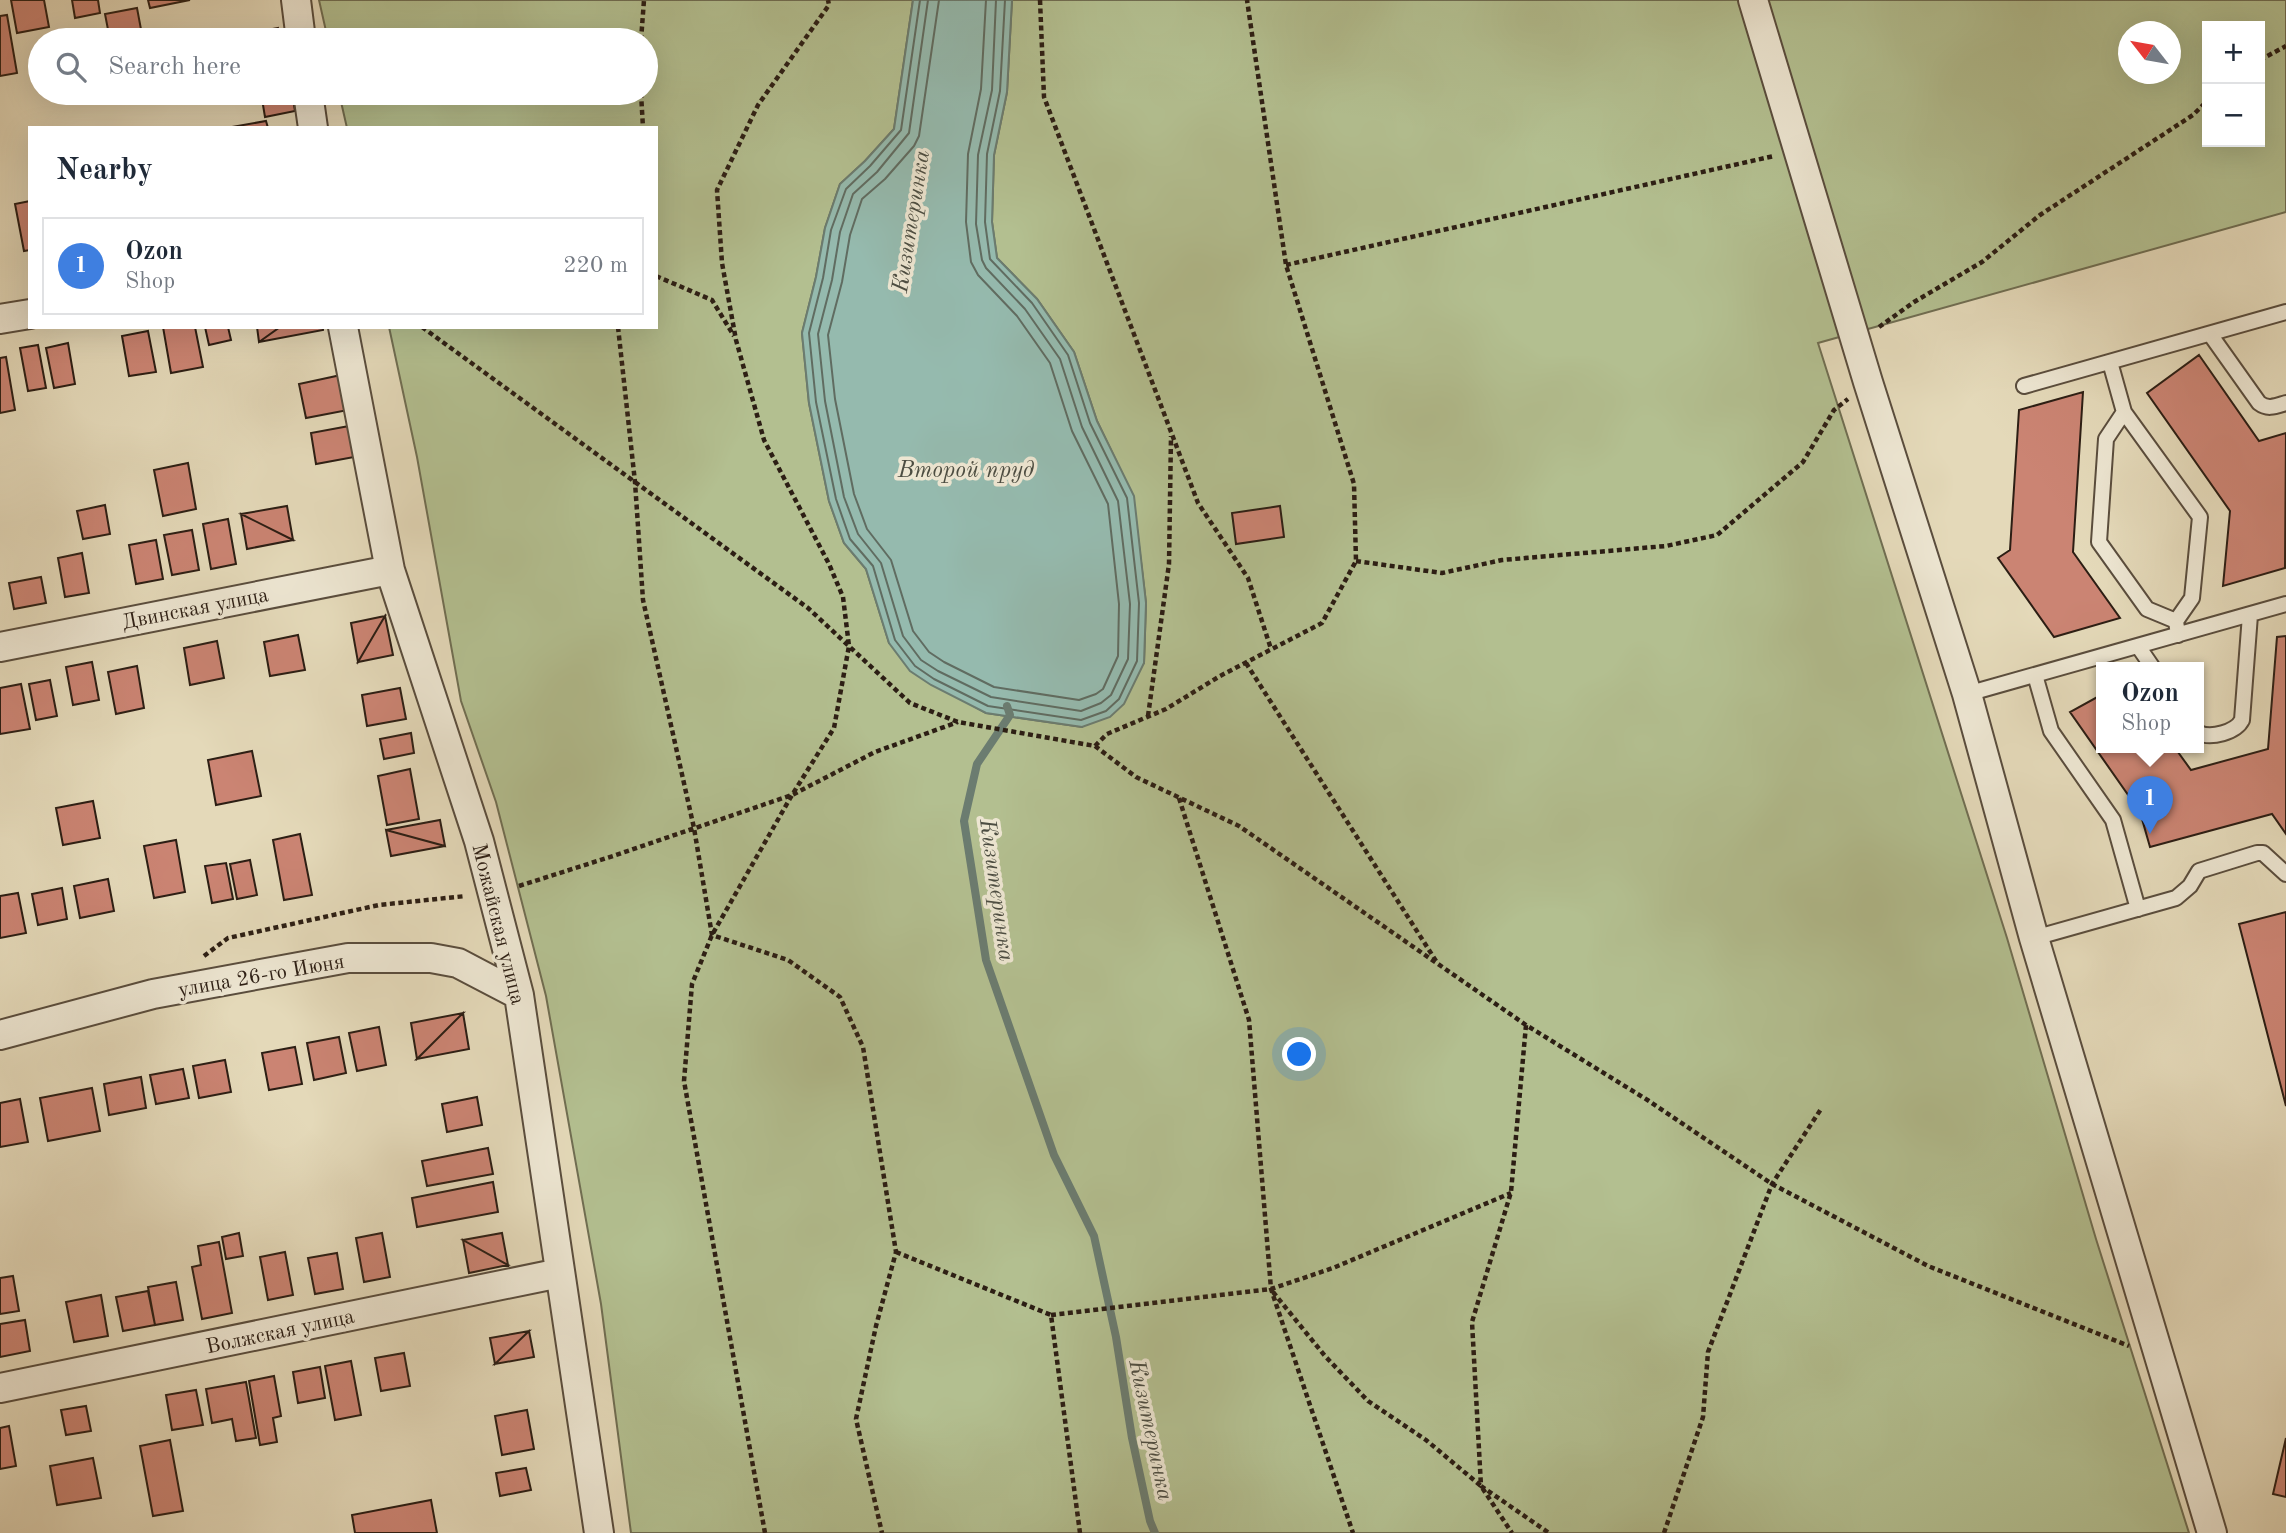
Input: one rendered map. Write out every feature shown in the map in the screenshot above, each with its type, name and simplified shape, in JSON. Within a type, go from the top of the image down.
[{"type":"street","points":[[296,0],[300,28]]},
{"type":"street","points":[[1753,0],[1856,344],[1967,694],[2034,938],[2212,1533]]},
{"type":"street","points":[[310,105],[313,126]]},
{"type":"street","points":[[0,319],[28,314]]},
{"type":"street","name":"Можайская улица","points":[[343,329],[390,570],[494,894],[519,995],[599,1533]]},
{"type":"street","name":"Двинская улица","points":[[0,647],[390,570]]},
{"type":"street","name":"улица 26-го Июня","points":[[0,1035],[153,994],[348,958],[431,958],[458,963],[519,995]]},
{"type":"street","name":"Волжская улица","points":[[0,1388],[560,1273]]},
{"type":"lane","points":[[2024,386],[2286,312]]},
{"type":"lane","points":[[2210,334],[2259,403],[2271,407],[2286,402]]},
{"type":"lane","points":[[2110,362],[2124,412],[2200,517],[2192,598],[2177,628]]},
{"type":"lane","points":[[2124,412],[2106,439],[2099,542],[2147,609],[2177,628]]},
{"type":"lane","points":[[1967,694],[2138,646],[2177,628],[2250,615],[2286,604]]},
{"type":"lane","points":[[2204,734],[2209,736],[2235,729],[2242,720],[2250,615]]},
{"type":"lane","points":[[2138,646],[2149,662]]},
{"type":"lane","points":[[2035,675],[2051,731],[2113,820],[2138,909]]},
{"type":"lane","points":[[2034,938],[2176,898],[2190,886],[2199,871],[2257,853],[2269,857],[2286,874]]},
{"type":"path","points":[[642,28],[644,0]]},
{"type":"path","points":[[765,1533],[684,1081],[692,984],[712,935],[792,795],[834,729],[849,646],[843,597],[829,564],[764,440],[736,340],[722,263],[717,190],[758,105],[830,5],[828,0]]},
{"type":"path","points":[[1040,0],[1044,97],[1198,503],[1248,578],[1272,649]]},
{"type":"path","points":[[1096,746],[1107,734],[1166,709],[1322,622],[1356,561],[1354,484],[1286,265],[1247,0]]},
{"type":"path","points":[[2265,58],[2286,46]]},
{"type":"path","points":[[642,105],[643,126]]},
{"type":"path","points":[[1856,344],[1914,302],[1982,262],[2040,215],[2193,115],[2202,106]]},
{"type":"path","points":[[1286,265],[1798,150]]},
{"type":"path","points":[[658,277],[712,300],[736,340]]},
{"type":"path","points":[[425,329],[808,608],[910,704],[958,722],[1096,746],[1136,777],[1239,826],[1526,1025],[1650,1101],[1772,1184],[1928,1266],[2160,1359]]},
{"type":"path","points":[[618,329],[635,482],[643,600],[694,828],[712,935]]},
{"type":"path","points":[[1356,561],[1442,573],[1502,560],[1666,546],[1717,535],[1803,462],[1834,410],[1868,382]]},
{"type":"path","points":[[1148,717],[1169,564],[1171,433]]},
{"type":"path","points":[[1246,663],[1438,965]]},
{"type":"path","points":[[196,962],[228,938],[379,905],[494,894],[792,795],[875,752],[958,722]]},
{"type":"path","points":[[1179,797],[1249,1020],[1271,1289],[1353,1533]]},
{"type":"path","points":[[712,935],[788,960],[840,997],[863,1047],[896,1252],[876,1326],[856,1419],[882,1533]]},
{"type":"path","points":[[1511,1533],[1481,1486],[1472,1322],[1511,1192],[1526,1025]]},
{"type":"path","points":[[1664,1533],[1703,1417],[1708,1352],[1772,1184],[1821,1109]]},
{"type":"path","points":[[896,1252],[1051,1315],[1271,1289],[1333,1268],[1511,1192]]},
{"type":"path","points":[[1271,1289],[1325,1356],[1368,1401],[1426,1440],[1481,1486],[1549,1533]]},
{"type":"path","points":[[1051,1315],[1080,1533]]},
{"type":"green space","points":[[319,0],[913,0],[894,129],[840,184],[825,228],[802,333],[809,403],[829,501],[844,543],[866,569],[889,643],[959,698],[986,713],[1082,727],[1144,663],[1146,603],[1133,496],[1097,421],[1074,352],[1037,299],[997,258],[992,222],[994,155],[1007,92],[1012,0],[2286,0],[2286,212],[1818,343],[2007,938],[2096,1239],[2189,1533],[631,1533],[601,1304],[546,996],[496,802],[461,701],[417,457],[389,329],[658,329],[658,126],[347,126],[342,105],[658,105],[658,28],[325,28]]},
{"type":"water","name":"Второй пруд","points":[[913,0],[1012,0],[1007,92],[994,155],[992,222],[997,258],[1037,299],[1074,352],[1097,421],[1134,496],[1146,603],[1144,663],[1124,704],[1110,717],[1082,727],[986,713],[910,671],[889,643],[866,569],[844,543],[829,501],[809,403],[802,333],[825,228],[840,184],[894,129]]},
{"type":"building","points":[[11,0],[44,0],[49,27],[28,28],[28,31],[17,33]]},
{"type":"building","points":[[72,0],[98,0],[100,13],[75,18]]},
{"type":"building","points":[[148,0],[190,0],[150,8]]},
{"type":"building","points":[[137,8],[141,28],[108,28],[105,14]]},
{"type":"building","points":[[7,15],[17,73],[0,76],[0,16]]},
{"type":"building","points":[[263,105],[294,105],[295,111],[265,117]]},
{"type":"building","points":[[266,121],[267,126],[238,126]]},
{"type":"building","points":[[28,201],[28,250],[24,251],[15,204]]},
{"type":"building","points":[[163,329],[195,329],[203,367],[171,373]]},
{"type":"building","points":[[205,329],[228,329],[231,340],[209,345]]},
{"type":"building","points":[[257,329],[277,329],[259,342]]},
{"type":"building","points":[[277,329],[323,329],[323,330],[259,342]]},
{"type":"building","points":[[148,331],[156,372],[129,376],[122,336]]},
{"type":"building","points":[[68,343],[75,384],[54,388],[46,348]]},
{"type":"building","points":[[38,345],[46,388],[28,391],[20,348]]},
{"type":"building","points":[[2199,355],[2259,441],[2286,433],[2285,568],[2223,586],[2230,511],[2147,393]]},
{"type":"building","points":[[6,357],[15,410],[0,413],[0,358]]},
{"type":"building","points":[[341,375],[348,410],[306,418],[299,384]]},
{"type":"building","points":[[2083,392],[2073,552],[2120,618],[2054,637],[1998,558],[2010,550],[2019,410]]},
{"type":"building","points":[[360,424],[365,455],[316,464],[311,433]]},
{"type":"building","points":[[188,463],[196,509],[163,516],[154,470]]},
{"type":"building","points":[[105,505],[110,534],[83,539],[77,511]]},
{"type":"building","points":[[287,506],[293,540],[241,514]]},
{"type":"building","points":[[1280,506],[1284,537],[1236,544],[1232,513]]},
{"type":"building","points":[[241,514],[293,540],[247,549]]},
{"type":"building","points":[[228,519],[236,564],[211,569],[203,524]]},
{"type":"building","points":[[192,530],[199,570],[172,575],[164,535]]},
{"type":"building","points":[[156,540],[163,579],[136,584],[129,545]]},
{"type":"building","points":[[82,553],[89,593],[65,597],[58,558]]},
{"type":"building","points":[[41,577],[46,603],[14,609],[9,583]]},
{"type":"building","points":[[385,616],[393,655],[358,662]]},
{"type":"building","points":[[385,616],[358,662],[351,623]]},
{"type":"building","points":[[298,635],[305,670],[270,676],[264,642]]},
{"type":"building","points":[[2286,636],[2286,834],[2272,814],[2150,847],[2140,812],[2099,753],[2179,753],[2191,770],[2268,749],[2277,637]]},
{"type":"building","points":[[217,641],[224,678],[190,685],[184,648]]},
{"type":"building","points":[[92,662],[99,700],[73,705],[66,667]]},
{"type":"building","points":[[137,666],[144,708],[116,714],[108,672]]},
{"type":"building","points":[[50,680],[57,716],[36,720],[29,684]]},
{"type":"building","points":[[21,684],[30,729],[0,734],[0,688]]},
{"type":"building","points":[[400,688],[406,719],[367,726],[362,695]]},
{"type":"building","points":[[2096,698],[2096,749],[2070,712]]},
{"type":"building","points":[[411,733],[414,753],[384,759],[380,739]]},
{"type":"building","points":[[252,751],[261,796],[216,805],[208,760]]},
{"type":"building","points":[[410,769],[419,819],[387,825],[378,776]]},
{"type":"building","points":[[93,801],[100,838],[63,845],[56,808]]},
{"type":"building","points":[[440,820],[445,846],[386,830]]},
{"type":"building","points":[[386,830],[445,846],[391,856]]},
{"type":"building","points":[[300,834],[312,895],[284,900],[273,840]]},
{"type":"building","points":[[176,840],[185,892],[154,898],[144,846]]},
{"type":"building","points":[[250,860],[257,895],[237,899],[230,864]]},
{"type":"building","points":[[226,863],[233,899],[212,903],[205,866]]},
{"type":"building","points":[[108,879],[114,911],[80,918],[74,886]]},
{"type":"building","points":[[62,888],[67,919],[38,925],[32,894]]},
{"type":"building","points":[[18,893],[26,933],[0,938],[0,896]]},
{"type":"building","points":[[2286,912],[2286,1106],[2239,924]]},
{"type":"building","points":[[463,1013],[469,1049],[417,1059]]},
{"type":"building","points":[[463,1013],[417,1059],[411,1023]]},
{"type":"building","points":[[379,1027],[386,1065],[357,1071],[349,1033]]},
{"type":"building","points":[[339,1037],[346,1073],[314,1080],[307,1043]]},
{"type":"building","points":[[295,1047],[302,1084],[269,1090],[262,1053]]},
{"type":"building","points":[[225,1060],[231,1092],[199,1098],[193,1066]]},
{"type":"building","points":[[183,1069],[189,1098],[156,1104],[150,1075]]},
{"type":"building","points":[[141,1077],[146,1108],[109,1115],[104,1084]]},
{"type":"building","points":[[92,1088],[100,1131],[48,1141],[40,1098]]},
{"type":"building","points":[[477,1097],[482,1125],[447,1132],[442,1104]]},
{"type":"building","points":[[20,1099],[28,1142],[0,1147],[0,1103]]},
{"type":"building","points":[[488,1148],[493,1174],[427,1186],[422,1161]]},
{"type":"building","points":[[493,1182],[498,1212],[417,1227],[412,1198]]},
{"type":"building","points":[[239,1233],[243,1256],[226,1259],[222,1237]]},
{"type":"building","points":[[382,1233],[390,1277],[364,1282],[356,1238]]},
{"type":"building","points":[[502,1233],[508,1265],[463,1240]]},
{"type":"building","points":[[463,1240],[508,1265],[469,1273]]},
{"type":"building","points":[[219,1242],[232,1313],[202,1319],[192,1267],[201,1265],[198,1246]]},
{"type":"building","points":[[285,1252],[293,1295],[268,1300],[260,1257]]},
{"type":"building","points":[[337,1253],[343,1289],[315,1294],[308,1258]]},
{"type":"building","points":[[13,1276],[19,1311],[0,1314],[0,1278]]},
{"type":"building","points":[[176,1282],[183,1320],[155,1325],[148,1287]]},
{"type":"building","points":[[148,1291],[155,1325],[123,1331],[116,1297]]},
{"type":"building","points":[[101,1295],[108,1336],[74,1342],[66,1302]]},
{"type":"building","points":[[25,1320],[30,1351],[0,1357],[0,1324]]},
{"type":"building","points":[[529,1331],[495,1364],[490,1338]]},
{"type":"building","points":[[529,1331],[534,1357],[495,1364]]},
{"type":"building","points":[[404,1353],[410,1386],[381,1391],[375,1358]]},
{"type":"building","points":[[351,1361],[361,1415],[335,1420],[325,1366]]},
{"type":"building","points":[[320,1367],[325,1398],[298,1403],[293,1372]]},
{"type":"building","points":[[274,1376],[281,1416],[273,1418],[277,1442],[260,1445],[249,1381]]},
{"type":"building","points":[[246,1382],[256,1438],[236,1441],[232,1419],[212,1423],[206,1389]]},
{"type":"building","points":[[196,1390],[203,1425],[172,1430],[166,1395]]},
{"type":"building","points":[[86,1406],[91,1431],[66,1435],[61,1410]]},
{"type":"building","points":[[527,1410],[534,1449],[502,1455],[495,1416]]},
{"type":"building","points":[[9,1426],[16,1466],[0,1469],[0,1428]]},
{"type":"building","points":[[2286,1438],[2286,1497],[2273,1494]]},
{"type":"building","points":[[170,1440],[183,1511],[153,1516],[140,1446]]},
{"type":"building","points":[[93,1458],[101,1498],[57,1505],[50,1466]]},
{"type":"building","points":[[526,1468],[531,1490],[500,1496],[496,1473]]},
{"type":"building","points":[[431,1500],[437,1533],[355,1533],[352,1515]]},
{"type":"waterway","name":"Кизитеринка","points":[[1007,706],[1010,715],[977,764],[964,821],[986,960],[1054,1155],[1094,1236],[1116,1337],[1132,1438],[1155,1533]]},
{"type":"place","name":"Ozon","points":[[2150,834]]}]
